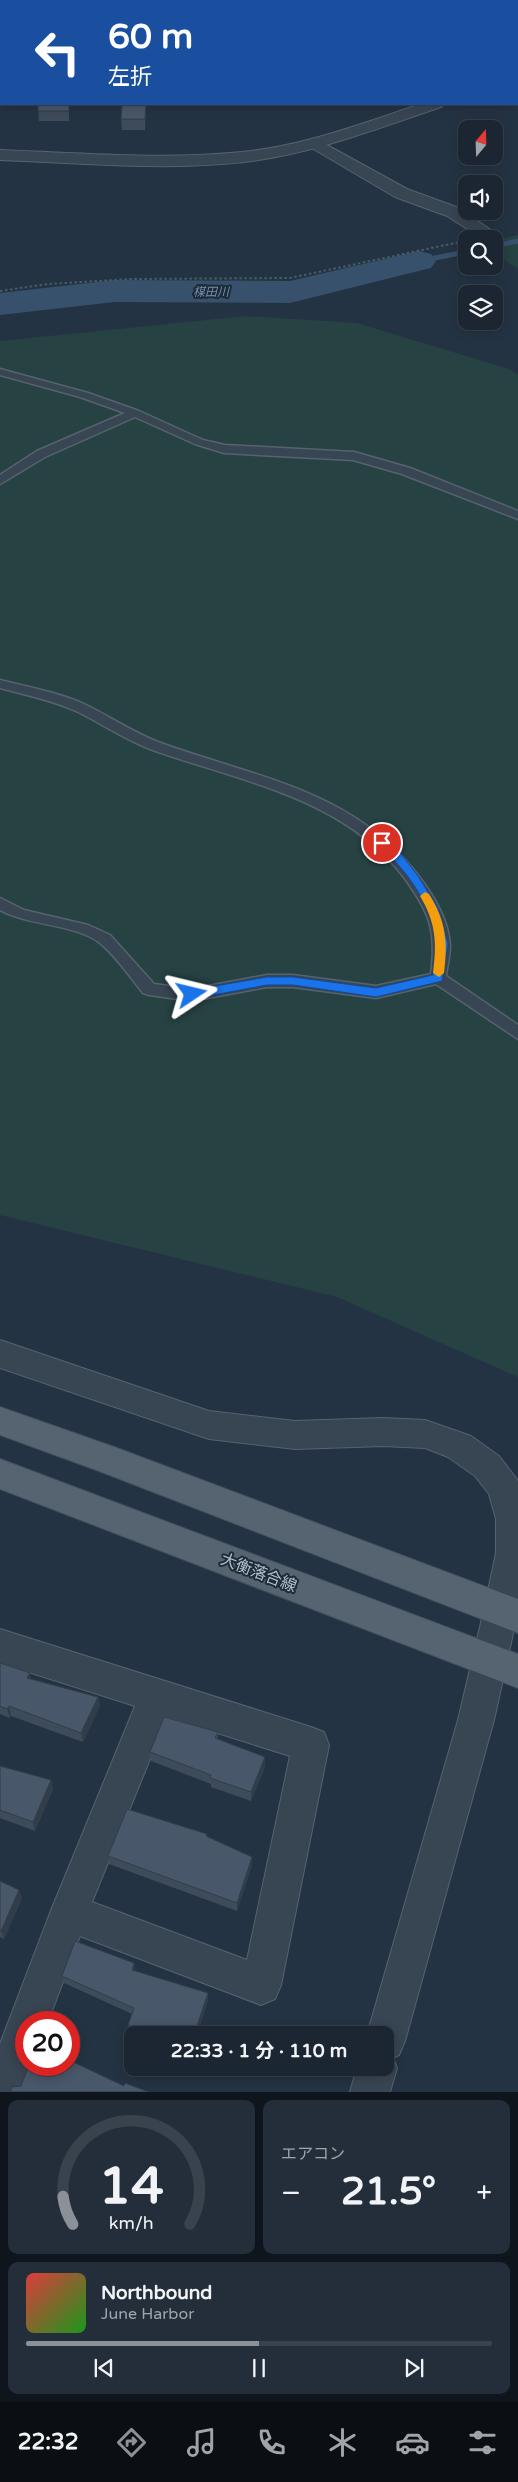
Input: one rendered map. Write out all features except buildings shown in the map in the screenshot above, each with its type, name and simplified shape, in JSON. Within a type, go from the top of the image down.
[{"type":"main road","points":[[0,1421],[105,1458],[510,1613]]},
{"type":"main road","name":"大衡落合線","points":[[0,1474],[504,1666]]},
{"type":"street","points":[[0,155],[211,161],[316,144],[433,105]]},
{"type":"street","points":[[316,144],[401,193],[453,212],[481,230]]},
{"type":"street","points":[[0,1354],[209,1425],[295,1435],[383,1432],[425,1434],[459,1446],[487,1466],[504,1487],[513,1518],[510,1613],[504,1666],[390,2026]]},
{"type":"street","points":[[0,1646],[311,1745],[261,1985],[69,1914]]},
{"type":"street","points":[[32,2011],[69,1914],[157,1696]]},
{"type":"street","points":[[2,2092],[15,2057]]},
{"type":"street","points":[[370,2092],[375,2076]]},
{"type":"lane","points":[[0,372],[40,381],[134,413],[199,442],[224,449],[332,453],[380,462],[518,515]]},
{"type":"lane","points":[[0,480],[41,454],[134,413]]},
{"type":"lane","points":[[0,684],[70,704],[142,741],[182,756],[229,768],[314,799],[358,825],[394,853],[414,879],[432,908],[442,944],[438,978]]},
{"type":"lane","points":[[0,903],[20,914],[88,930],[105,939],[149,989],[192,994],[267,981],[293,981],[376,992],[438,978],[518,1033]]},
{"type":"path","points":[[0,291],[48,284],[131,279],[290,278],[403,256],[458,243]]},
{"type":"green space","points":[[518,235],[518,269],[503,260],[503,238]]},
{"type":"green space","points":[[246,316],[357,323],[509,369],[518,374],[518,1377],[337,1297],[0,1215],[0,341]]},
{"type":"waterway","points":[[503,244],[518,241]]},
{"type":"waterway","points":[[419,261],[458,254]]},
{"type":"waterway","name":"楳田川","points":[[0,304],[115,291],[290,292],[419,261]]},
{"type":"slow traffic","points":[[425,896],[432,908],[442,944],[439,973]]},
{"type":"route","points":[[192,994],[267,981],[293,981],[376,992],[438,978],[442,944],[432,908],[414,879],[394,853],[382,843]]}]
